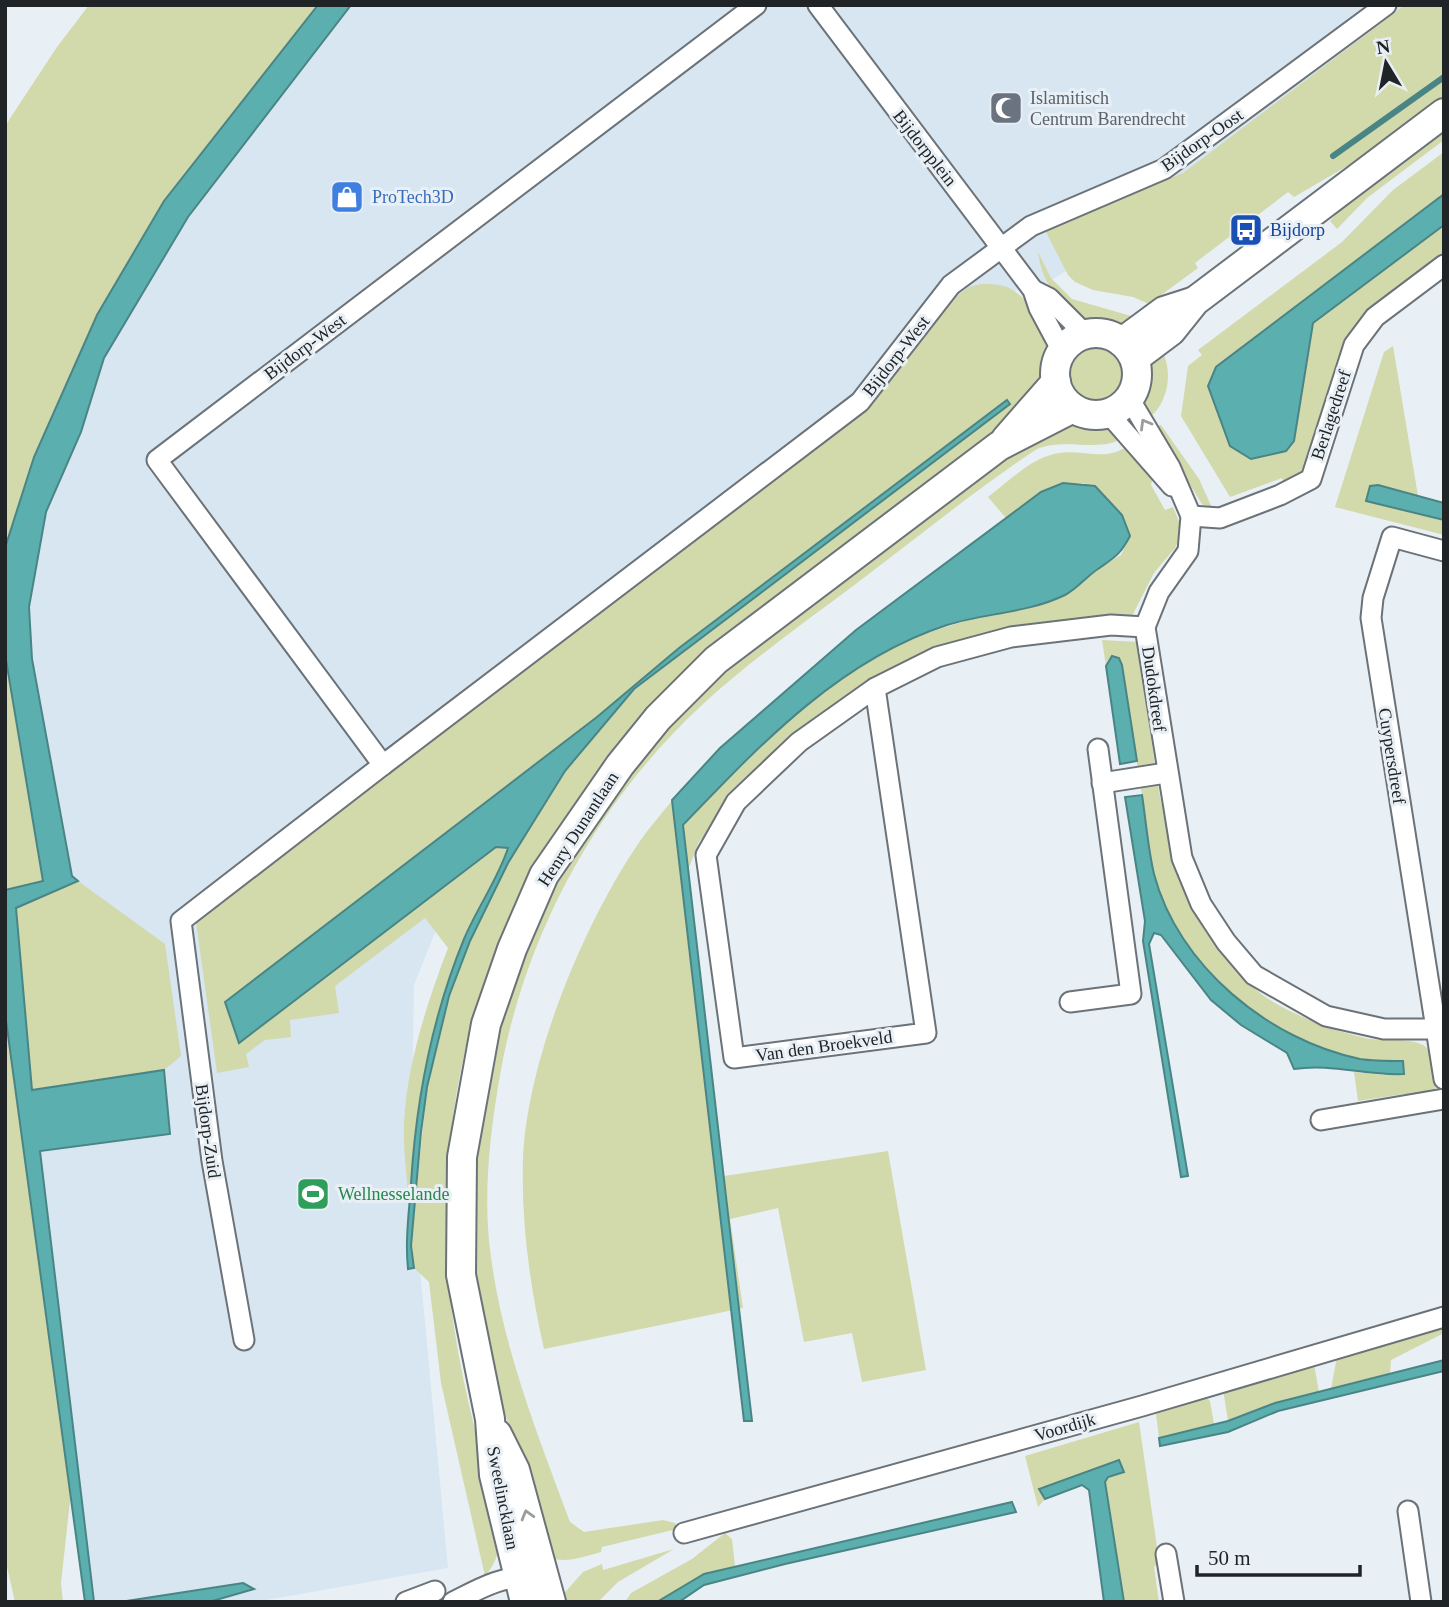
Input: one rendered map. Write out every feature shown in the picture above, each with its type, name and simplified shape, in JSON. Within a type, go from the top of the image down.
[{"type":"main road","points":[[1128,350],[1164,311],[1195,301],[1444,113]]},
{"type":"main road","points":[[1085,334],[1108,334],[1128,350],[1137,379],[1119,406],[1096,415],[1073,408],[1062,397],[1056,382],[1056,366],[1062,351],[1072,341],[1085,334]]},
{"type":"main road","points":[[999,446],[1056,382]]},
{"type":"main road","points":[[999,446],[1073,408]]},
{"type":"main road","name":"Henry Dunantlaan","points":[[490,1419],[461,1275],[462,1157],[486,1024],[512,949],[544,875],[620,765],[659,718],[716,660],[999,446]]},
{"type":"main road","name":"Sweelincklaan","points":[[490,1419],[515,1470],[548,1591]]},
{"type":"main road","name":"Sweelincklaan","points":[[490,1419],[494,1475],[523,1593]]},
{"type":"street","name":"Bijdorp-West","points":[[383,765],[157,460],[756,5]]},
{"type":"street","name":"Bijdorpplein","points":[[818,5],[1033,290],[1039,308],[1062,351]]},
{"type":"street","name":"Bijdorp-Oost","points":[[1002,247],[1031,226],[1164,169],[1386,5]]},
{"type":"street","name":"Bijdorp-West","points":[[181,921],[859,402],[951,285],[1002,247]]},
{"type":"street","name":"Berlagedreef","points":[[1191,516],[1220,518],[1280,495],[1311,479],[1354,345],[1376,317],[1444,265]]},
{"type":"street","name":"Bijdorpplein","points":[[1033,290],[1048,298],[1085,334]]},
{"type":"street","points":[[1119,406],[1170,467],[1191,516]]},
{"type":"street","name":"Dudokdreef","points":[[1191,516],[1188,551],[1159,592],[1145,627],[1166,773],[1187,870],[1202,904],[1226,942],[1254,975],[1326,1016],[1384,1029],[1440,1029]]},
{"type":"street","name":"Cuypersdreef","points":[[1440,1029],[1371,618],[1373,598],[1392,537],[1444,551]]},
{"type":"street","name":"Van den Broekveld","points":[[875,688],[926,1033],[734,1058],[706,855],[736,802],[799,742],[875,688],[936,656],[1011,637],[1111,625],[1145,627]]},
{"type":"street","points":[[1070,1002],[1131,994],[1098,750]]},
{"type":"street","points":[[1102,783],[1166,773]]},
{"type":"street","name":"Bijdorp-Zuid","points":[[181,921],[212,1161],[244,1340]]},
{"type":"street","points":[[1440,1029],[1444,1079]]},
{"type":"street","points":[[1321,1120],[1444,1099]]},
{"type":"street","name":"Voordijk","points":[[684,1533],[1142,1406],[1444,1317]]},
{"type":"street","points":[[1408,1511],[1422,1602]]},
{"type":"street","points":[[1166,1554],[1174,1602]]},
{"type":"street","points":[[453,1602],[481,1588],[523,1593],[548,1591]]},
{"type":"street","points":[[407,1602],[435,1591]]},
{"type":"shaded area","points":[[283,5],[1444,5],[1370,81],[1042,286],[998,294],[509,748],[414,985],[411,1172],[448,1568],[255,1602],[91,1602],[5,859],[5,367]]},
{"type":"green space","points":[[89,5],[318,5],[164,201],[97,315],[34,457],[5,548],[5,126],[57,47]]},
{"type":"green space","points":[[1405,5],[1444,5],[1444,97],[1368,154],[1294,197],[1288,192],[1195,263],[1198,268],[1149,304],[1133,297],[1093,290],[1075,282],[1068,275],[1046,232],[1053,226],[1183,173]]},
{"type":"green space","points":[[1444,127],[1444,140],[1367,198],[1337,229],[1330,221],[1356,193]]},
{"type":"green space","points":[[1444,152],[1444,258],[1365,317],[1300,477],[1285,485],[1282,478],[1230,497],[1181,416],[1188,366],[1202,355],[1198,350],[1342,242],[1393,190]]},
{"type":"green space","points":[[1038,252],[1051,278],[1072,299],[1138,318],[1124,328],[1108,326],[1079,315],[1056,296],[1042,269]]},
{"type":"green space","points":[[981,284],[1000,285],[1011,289],[1033,309],[1040,323],[1046,338],[1047,369],[1035,396],[976,451],[746,631],[636,723],[598,769],[555,833],[523,888],[497,947],[476,1008],[461,1071],[451,1135],[446,1199],[447,1264],[458,1352],[500,1529],[497,1554],[485,1576],[441,1383],[429,1282],[414,1268],[411,1246],[427,1087],[449,996],[470,941],[508,863],[565,771],[634,690],[1010,402],[1007,400],[679,648],[597,717],[225,1002],[496,847],[508,847],[464,939],[441,1003],[420,1103],[409,1204],[404,1133],[409,1078],[426,1012],[448,948],[425,918],[335,986],[339,1013],[290,1020],[291,1037],[265,1040],[246,1054],[249,1067],[217,1073],[196,922],[204,912],[867,411],[957,296],[969,287]]},
{"type":"green space","points":[[1393,346],[1418,496],[1378,485],[1366,500],[1444,520],[1444,535],[1335,507],[1384,352]]},
{"type":"green space","points":[[1097,348],[1116,355],[1123,374],[1116,393],[1097,400],[1078,393],[1071,374],[1078,355]]},
{"type":"green space","points":[[1160,348],[1167,366],[1167,385],[1161,403],[1149,418],[1144,400],[1145,382]]},
{"type":"green space","points":[[1076,421],[1106,428],[1122,438],[1104,444],[1059,444],[1037,449],[778,642],[702,705],[663,744],[628,786],[596,831],[544,928],[524,980],[509,1033],[492,1129],[487,1215],[491,1257],[504,1325],[523,1391],[570,1522],[584,1532],[663,1520],[675,1523],[677,1529],[602,1547],[601,1552],[569,1560],[550,1558],[544,1547],[487,1351],[475,1293],[471,1187],[487,1066],[522,951],[567,859],[623,777],[709,683],[1018,448]]},
{"type":"green space","points":[[1161,425],[1199,479],[1213,510],[1202,504],[1154,427]]},
{"type":"green space","points":[[1129,445],[1153,477],[1151,485],[1165,510],[1173,507],[1183,531],[1175,548],[1154,573],[1132,616],[1024,627],[950,642],[889,673],[751,780],[699,842],[688,870],[724,1176],[888,1151],[926,1370],[862,1382],[852,1333],[804,1342],[778,1208],[730,1219],[743,1308],[544,1349],[525,1231],[523,1159],[527,1121],[546,1039],[561,997],[596,916],[636,847],[679,792],[683,824],[795,714],[847,675],[908,639],[984,615],[1097,569],[1121,555],[1130,536],[1122,515],[1084,483],[1051,489],[1006,518],[988,497],[1027,466],[1045,457],[1064,452],[1111,453]]},
{"type":"green space","points":[[1102,640],[1139,642],[1157,782],[1166,827],[1179,871],[1197,913],[1222,952],[1254,988],[1291,1012],[1352,1035],[1410,1041],[1423,1045],[1432,1054],[1434,1061],[1434,1094],[1407,1101],[1404,1094],[1358,1101],[1354,1072],[1383,1075],[1403,1062],[1360,1059],[1292,1035],[1261,1017],[1232,995],[1207,969],[1185,940],[1167,909],[1153,868],[1122,665],[1107,660],[1106,666]]},
{"type":"green space","points":[[5,654],[43,881],[5,890]]},
{"type":"green space","points":[[78,881],[165,944],[181,1056],[164,1070],[32,1090],[16,908]]},
{"type":"green space","points":[[5,1013],[71,1492],[61,1583],[63,1602],[15,1602],[5,1558]]},
{"type":"green space","points":[[1444,1325],[1444,1333],[1391,1360],[1390,1374],[1331,1389],[1337,1357]]},
{"type":"green space","points":[[1314,1364],[1319,1392],[1275,1403],[1228,1421],[1223,1389]]},
{"type":"green space","points":[[1203,1395],[1210,1401],[1214,1424],[1159,1438],[1156,1414]]},
{"type":"green space","points":[[1139,1422],[1159,1561],[1154,1567],[1159,1602],[1124,1602],[1105,1482],[1108,1477],[1040,1487],[1045,1499],[1038,1507],[1025,1456]]},
{"type":"green space","points":[[725,1533],[732,1539],[735,1566],[704,1574],[657,1602],[625,1602],[631,1593],[692,1559]]},
{"type":"green space","points":[[674,1549],[618,1582],[598,1602],[561,1602],[561,1597],[583,1572],[602,1564],[603,1570]]},
{"type":"water","points":[[318,5],[351,5],[188,217],[104,358],[81,432],[46,512],[29,607],[32,659],[72,876],[78,881],[16,908],[32,1090],[164,1070],[170,1134],[40,1151],[94,1602],[85,1602],[5,1013],[5,890],[43,881],[5,654],[5,548],[34,457],[97,315],[164,201]]},
{"type":"water","points":[[1444,194],[1444,225],[1313,323],[1294,441],[1286,451],[1251,459],[1230,446],[1208,386],[1216,367]]},
{"type":"water","points":[[1007,400],[1010,404],[634,689],[565,771],[508,863],[470,941],[449,996],[427,1087],[411,1246],[414,1268],[408,1269],[407,1237],[413,1153],[434,1029],[464,939],[508,848],[496,847],[239,1043],[225,1002],[597,717],[679,648]]},
{"type":"water","points":[[1063,483],[1095,486],[1122,515],[1130,536],[1117,555],[1074,589],[1051,601],[947,625],[908,640],[871,660],[803,708],[771,736],[683,825],[752,1421],[744,1421],[672,800],[720,748],[856,630],[1041,492]]},
{"type":"water","points":[[1378,485],[1444,503],[1444,520],[1366,501],[1370,486]]},
{"type":"water","points":[[1112,656],[1119,658],[1122,665],[1137,761],[1120,764],[1106,666]]},
{"type":"water","points":[[1142,795],[1154,874],[1166,908],[1184,939],[1206,968],[1232,994],[1293,1035],[1360,1059],[1403,1061],[1404,1074],[1322,1068],[1294,1069],[1287,1053],[1241,1025],[1211,1000],[1161,935],[1154,933],[1149,944],[1188,1176],[1181,1177],[1143,941],[1145,921],[1125,797]]},
{"type":"water","points":[[1444,1360],[1444,1371],[1278,1411],[1228,1432],[1160,1446],[1159,1438],[1228,1421],[1275,1403]]},
{"type":"water","points":[[1119,1460],[1124,1472],[1108,1477],[1105,1482],[1124,1602],[1104,1602],[1089,1490],[1082,1485],[1045,1499],[1039,1489]]},
{"type":"water","points":[[1012,1502],[1016,1512],[785,1564],[704,1585],[679,1602],[657,1602],[704,1574]]},
{"type":"water","points":[[243,1583],[254,1589],[209,1602],[120,1602]]},
{"type":"waterway","points":[[1333,156],[1444,77]]},
{"type":"place","name":"Islamitisch Centrum Barendrecht","points":[[1006,108]]},
{"type":"place","name":"ProTech3D","points":[[347,197]]},
{"type":"place","name":"Bijdorp","points":[[1246,230]]},
{"type":"place","name":"Wellnesselande","points":[[313,1194]]}]
